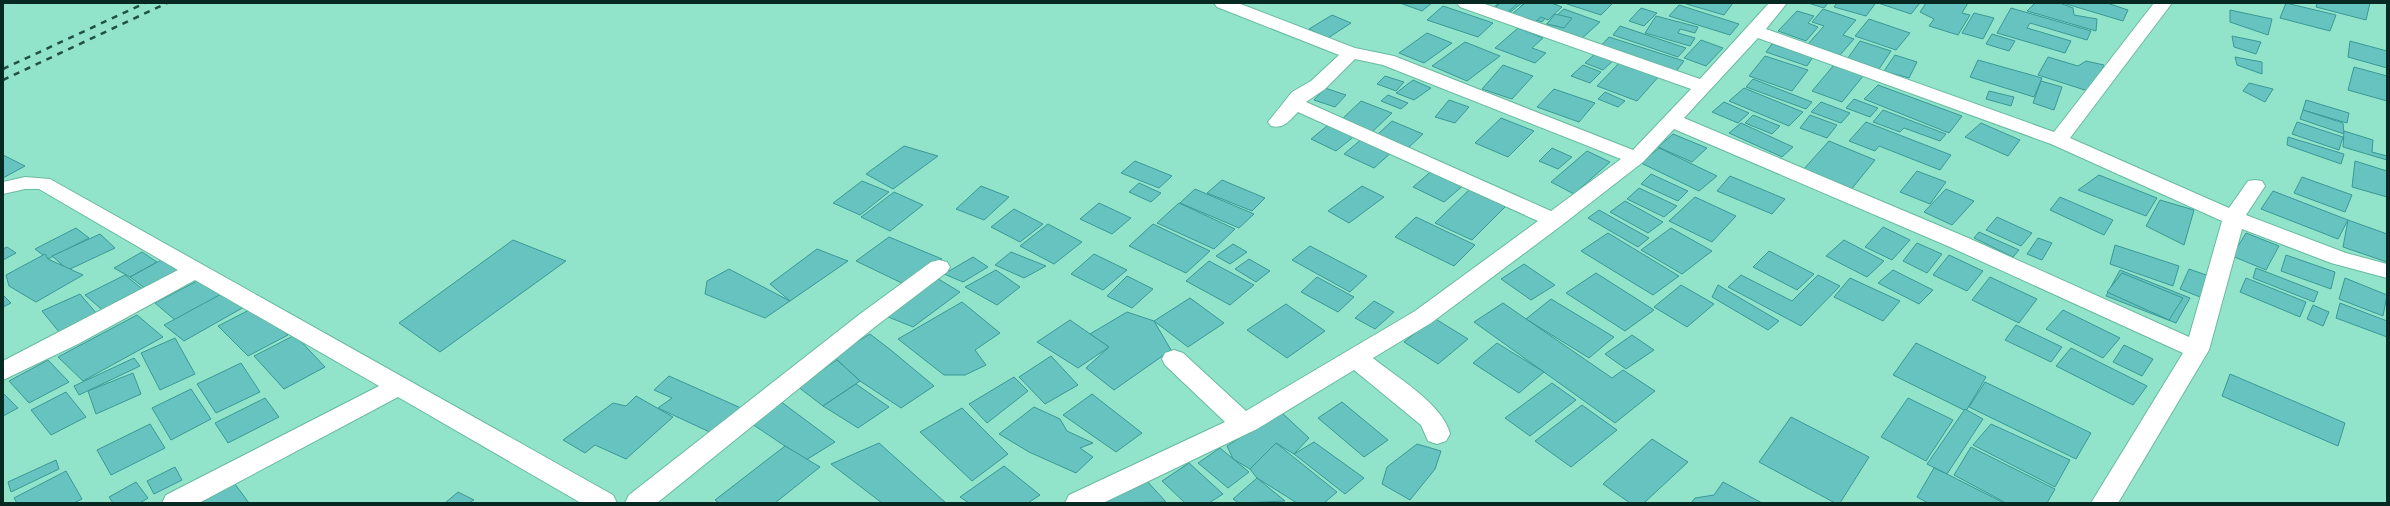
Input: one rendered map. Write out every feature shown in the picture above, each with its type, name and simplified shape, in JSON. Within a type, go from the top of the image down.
[{"type":"street","points":[[1223,3],[1351,53],[1388,60],[1636,158]]},
{"type":"street","points":[[1466,3],[1704,87]]},
{"type":"street","points":[[1078,503],[1243,424],[1423,317],[1636,158],[1673,121],[1756,31],[1778,3]]},
{"type":"street","points":[[2058,140],[2130,44],[2163,3]]},
{"type":"street","points":[[1756,31],[2058,140],[2234,218],[2340,258],[2387,271]]},
{"type":"street","points":[[1278,122],[1295,104],[1299,96],[1318,85],[1351,53]]},
{"type":"street","points":[[1295,104],[1554,220]]},
{"type":"street","points":[[1673,121],[1958,242],[2197,350]]},
{"type":"street","points":[[3,188],[25,183],[43,182],[598,502]]},
{"type":"street","points":[[2104,503],[2197,350],[2234,218],[2244,200],[2255,186]]},
{"type":"street","points":[[638,503],[856,330],[939,267]]},
{"type":"street","points":[[3,371],[70,338],[196,270]]},
{"type":"street","points":[[1355,358],[1430,418],[1435,425],[1437,434]]},
{"type":"street","points":[[1174,359],[1243,424]]},
{"type":"street","points":[[175,503],[399,386]]},
{"type":"building","points":[[1400,3],[1432,3],[1422,11]]},
{"type":"building","points":[[1499,3],[1522,3],[1509,13],[1494,7]]},
{"type":"building","points":[[1500,3],[1518,3],[1508,12],[1495,8]]},
{"type":"building","points":[[1524,3],[1557,4],[1542,22],[1514,13]]},
{"type":"building","points":[[1525,3],[1551,3],[1562,7],[1548,20],[1541,17],[1535,22],[1512,14]]},
{"type":"building","points":[[1564,3],[1613,3],[1601,15]]},
{"type":"building","points":[[1683,3],[1733,3],[1724,15]]},
{"type":"building","points":[[1808,3],[1828,3],[1824,8]]},
{"type":"building","points":[[1837,3],[1875,4],[1866,16],[1834,7]]},
{"type":"building","points":[[1878,3],[1920,3],[1911,14]]},
{"type":"building","points":[[1926,3],[1968,3],[1962,13],[1970,15],[1958,35],[1929,26],[1934,19],[1920,12]]},
{"type":"building","points":[[2035,3],[2060,3],[2073,8],[2074,15],[2097,19],[2096,31],[2027,11]]},
{"type":"building","points":[[2063,3],[2107,3],[2128,10],[2123,21]]},
{"type":"building","points":[[2286,3],[2336,15],[2330,31],[2280,18]]},
{"type":"building","points":[[2317,3],[2370,3],[2366,20],[2316,7]]},
{"type":"building","points":[[1679,5],[1739,24],[1730,35],[1669,16]]},
{"type":"building","points":[[1443,6],[1493,23],[1478,37],[1427,20]]},
{"type":"building","points":[[1641,8],[1657,13],[1644,26],[1629,21]]},
{"type":"building","points":[[2011,8],[2091,31],[2087,40],[2030,23],[2027,28],[2071,41],[2065,53],[1997,33]]},
{"type":"building","points":[[1564,9],[1600,22],[1580,40],[1543,27]]},
{"type":"building","points":[[1823,9],[1856,20],[1843,35],[1854,39],[1840,55],[1808,44],[1824,26],[1812,22]]},
{"type":"building","points":[[2230,10],[2272,19],[2268,35],[2230,22]]},
{"type":"building","points":[[1797,11],[1814,16],[1808,23],[1818,27],[1806,41],[1778,31]]},
{"type":"building","points":[[1974,13],[1994,18],[1983,39],[1962,33]]},
{"type":"building","points":[[1555,14],[1572,18],[1564,28],[1547,24]]},
{"type":"building","points":[[1332,15],[1351,23],[1328,38],[1309,29]]},
{"type":"building","points":[[1656,16],[1698,27],[1695,33],[1680,29],[1678,33],[1695,38],[1690,46],[1645,33]]},
{"type":"building","points":[[1869,19],[1910,33],[1896,50],[1855,36]]},
{"type":"building","points":[[1620,26],[1686,48],[1678,57],[1613,35]]},
{"type":"building","points":[[1518,28],[1543,38],[1532,48],[1546,53],[1535,63],[1495,48]]},
{"type":"building","points":[[1427,33],[1452,43],[1424,63],[1399,53]]},
{"type":"building","points":[[1992,34],[2015,41],[2009,51],[1986,44]]},
{"type":"building","points":[[2232,36],[2261,42],[2256,54],[2234,47]]},
{"type":"building","points":[[1609,37],[1684,61],[1674,74],[1598,49]]},
{"type":"building","points":[[1701,40],[1723,48],[1706,66],[1684,58]]},
{"type":"building","points":[[1860,41],[1891,51],[1879,69],[1848,58]]},
{"type":"building","points":[[2350,41],[2387,51],[2387,68],[2348,57]]},
{"type":"building","points":[[1465,42],[1500,56],[1467,81],[1432,66]]},
{"type":"building","points":[[1772,44],[1813,57],[1807,66],[1766,52]]},
{"type":"building","points":[[1597,52],[1615,59],[1603,70],[1585,63]]},
{"type":"building","points":[[1895,55],[1917,62],[1909,78],[1884,71]]},
{"type":"building","points":[[1765,56],[1808,70],[1792,91],[1749,76]]},
{"type":"building","points":[[2048,57],[2078,66],[2086,61],[2104,65],[2091,92],[2038,75]]},
{"type":"building","points":[[2235,57],[2262,62],[2262,74],[2237,65]]},
{"type":"building","points":[[1978,60],[2042,78],[2034,97],[1970,77]]},
{"type":"building","points":[[1621,61],[1660,75],[1637,101],[1597,86]]},
{"type":"building","points":[[1503,65],[1533,76],[1512,99],[1482,89]]},
{"type":"building","points":[[1583,65],[1601,72],[1590,83],[1571,76]]},
{"type":"building","points":[[1834,65],[1864,75],[1842,102],[1812,91]]},
{"type":"building","points":[[2354,67],[2387,76],[2387,101],[2348,90]]},
{"type":"building","points":[[1385,76],[1404,82],[1396,91],[1377,84]]},
{"type":"building","points":[[1753,79],[1812,102],[1806,109],[1746,87]]},
{"type":"building","points":[[1413,80],[1431,88],[1414,100],[1396,93]]},
{"type":"building","points":[[2041,81],[2062,87],[2054,110],[2033,103]]},
{"type":"building","points":[[2249,83],[2273,89],[2265,102],[2243,91]]},
{"type":"building","points":[[1878,85],[1962,116],[1949,133],[1864,99]]},
{"type":"building","points":[[1325,88],[1346,95],[1335,107],[1314,100]]},
{"type":"building","points":[[1744,88],[1803,112],[1789,126],[1729,101]]},
{"type":"building","points":[[1554,89],[1595,103],[1579,122],[1537,107]]},
{"type":"building","points":[[1989,91],[2014,97],[2011,106],[1986,99]]},
{"type":"building","points":[[1605,92],[1625,101],[1618,107],[1598,99]]},
{"type":"building","points":[[1388,95],[1408,103],[1401,109],[1381,101]]},
{"type":"building","points":[[1854,99],[1878,108],[1870,117],[1846,108]]},
{"type":"building","points":[[1449,100],[1469,107],[1455,123],[1435,117]]},
{"type":"building","points":[[2306,100],[2349,113],[2347,123],[2303,110]]},
{"type":"building","points":[[1361,101],[1392,113],[1371,133],[1340,121]]},
{"type":"building","points":[[1724,102],[1749,113],[1738,123],[1712,112]]},
{"type":"building","points":[[1821,102],[1850,113],[1841,123],[1811,112]]},
{"type":"building","points":[[1883,110],[1946,134],[1940,141],[1904,128],[1900,132],[1873,122]]},
{"type":"building","points":[[2303,110],[2343,123],[2344,134],[2300,119]]},
{"type":"building","points":[[1753,115],[1780,126],[1772,134],[1745,123]]},
{"type":"building","points":[[1810,115],[1837,125],[1827,138],[1800,128]]},
{"type":"building","points":[[1501,118],[1534,131],[1508,157],[1475,143]]},
{"type":"building","points":[[1392,121],[1423,134],[1408,148],[1376,136]]},
{"type":"building","points":[[1332,122],[1357,134],[1336,151],[1311,139]]},
{"type":"building","points":[[1866,122],[1951,155],[1940,170],[1879,146],[1875,151],[1849,141]]},
{"type":"building","points":[[2297,122],[2343,137],[2339,150],[2292,134]]},
{"type":"building","points":[[1741,123],[1793,147],[1782,157],[1729,133]]},
{"type":"building","points":[[1981,123],[2020,140],[2008,156],[1965,137]]},
{"type":"building","points":[[2344,131],[2373,140],[2372,152],[2387,156],[2387,160],[2343,147]]},
{"type":"building","points":[[1673,134],[1707,148],[1692,162],[1658,147]]},
{"type":"building","points":[[2288,137],[2344,154],[2341,164],[2287,145]]},
{"type":"building","points":[[1363,138],[1393,151],[1374,168],[1344,154]]},
{"type":"building","points":[[1829,141],[1875,160],[1850,191],[1802,171]]},
{"type":"building","points":[[904,146],[938,156],[893,189],[866,174]]},
{"type":"building","points":[[1552,148],[1572,157],[1558,169],[1539,161]]},
{"type":"building","points":[[1659,148],[1717,176],[1699,191],[1641,163]]},
{"type":"building","points":[[1587,151],[1610,162],[1574,194],[1551,182]]},
{"type":"building","points":[[3,155],[25,166],[3,178]]},
{"type":"building","points":[[1135,161],[1172,176],[1159,188],[1121,173]]},
{"type":"building","points":[[2355,161],[2387,171],[2387,197],[2352,187]]},
{"type":"building","points":[[1434,169],[1465,184],[1444,202],[1413,187]]},
{"type":"building","points":[[1917,171],[1946,182],[1930,204],[1900,192]]},
{"type":"building","points":[[1651,174],[1688,191],[1678,201],[1641,184]]},
{"type":"building","points":[[2099,175],[2157,198],[2146,216],[2078,190]]},
{"type":"building","points":[[1730,176],[1785,199],[1772,214],[1717,191]]},
{"type":"building","points":[[2302,177],[2352,195],[2345,212],[2294,193]]},
{"type":"building","points":[[1222,180],[1265,198],[1252,211],[1207,193]]},
{"type":"building","points":[[862,181],[889,192],[860,215],[833,203]]},
{"type":"building","points":[[1139,183],[1161,193],[1151,202],[1129,192]]},
{"type":"building","points":[[981,186],[1009,197],[984,220],[956,209]]},
{"type":"building","points":[[1362,186],[1384,197],[1349,223],[1328,211]]},
{"type":"building","points":[[1472,187],[1509,203],[1472,240],[1435,223]]},
{"type":"building","points":[[1639,188],[1677,206],[1664,217],[1627,199]]},
{"type":"building","points":[[1195,189],[1254,214],[1239,228],[1180,203]]},
{"type":"building","points":[[1946,189],[1974,201],[1952,225],[1924,212]]},
{"type":"building","points":[[2273,191],[2348,220],[2338,239],[2261,209]]},
{"type":"building","points":[[894,192],[923,205],[890,231],[861,217]]},
{"type":"building","points":[[1695,197],[1736,216],[1712,242],[1669,221]]},
{"type":"building","points":[[2060,197],[2113,220],[2104,235],[2050,210]]},
{"type":"building","points":[[2160,200],[2194,210],[2184,245],[2146,226]]},
{"type":"building","points":[[1625,201],[1663,222],[1648,233],[1610,212]]},
{"type":"building","points":[[1099,203],[1131,218],[1112,234],[1080,219]]},
{"type":"building","points":[[1179,203],[1235,229],[1214,249],[1157,223]]},
{"type":"building","points":[[1014,209],[1043,224],[1020,242],[991,227]]},
{"type":"building","points":[[1599,210],[1649,238],[1638,247],[1588,218]]},
{"type":"building","points":[[1416,217],[1475,245],[1454,266],[1395,237]]},
{"type":"building","points":[[1997,217],[2032,233],[2021,246],[1986,230]]},
{"type":"building","points":[[2348,220],[2387,234],[2387,262],[2343,247]]},
{"type":"building","points":[[1048,224],[1082,242],[1054,264],[1020,246]]},
{"type":"building","points":[[1153,224],[1210,251],[1186,273],[1129,246]]},
{"type":"building","points":[[1883,227],[1910,240],[1892,260],[1865,247]]},
{"type":"building","points":[[76,228],[89,238],[48,259],[35,249]]},
{"type":"building","points":[[1671,228],[1712,251],[1682,274],[1641,250]]},
{"type":"building","points":[[1979,232],[2019,250],[2013,257],[1974,238]]},
{"type":"building","points":[[1608,233],[1679,276],[1653,295],[1581,251]]},
{"type":"building","points":[[2246,233],[2279,246],[2266,270],[2232,256]]},
{"type":"building","points":[[100,234],[115,248],[68,270],[52,256]]},
{"type":"building","points":[[889,237],[942,259],[908,286],[856,261]]},
{"type":"building","points":[[2038,238],[2052,243],[2042,260],[2027,254]]},
{"type":"building","points":[[513,240],[566,261],[440,352],[399,323]]},
{"type":"building","points":[[1844,240],[1884,261],[1867,277],[1826,256]]},
{"type":"building","points":[[1917,243],[1942,254],[1927,273],[1903,261]]},
{"type":"building","points":[[1233,244],[1247,252],[1230,264],[1216,256]]},
{"type":"building","points":[[2115,245],[2179,266],[2173,286],[2110,264]]},
{"type":"building","points":[[1310,246],[1367,276],[1350,292],[1292,260]]},
{"type":"building","points":[[7,247],[16,253],[3,260],[3,249]]},
{"type":"building","points":[[817,249],[848,261],[790,301],[770,284]]},
{"type":"building","points":[[1769,251],[1814,274],[1797,290],[1753,267]]},
{"type":"building","points":[[142,252],[157,262],[130,277],[114,268]]},
{"type":"building","points":[[1011,252],[1046,266],[1024,278],[995,265]]},
{"type":"building","points":[[45,254],[48,259],[83,275],[36,302],[9,286],[6,275]]},
{"type":"building","points":[[1094,254],[1127,270],[1103,290],[1071,274]]},
{"type":"building","points":[[1949,255],[1983,271],[1967,291],[1933,275]]},
{"type":"building","points":[[2286,255],[2335,272],[2331,289],[2281,271]]},
{"type":"building","points":[[973,257],[988,267],[963,282],[944,274]]},
{"type":"building","points":[[165,258],[187,274],[151,293],[130,277]]},
{"type":"building","points":[[1249,259],[1270,271],[1256,282],[1235,269]]},
{"type":"building","points":[[1209,261],[1254,285],[1230,305],[1186,281]]},
{"type":"building","points":[[1524,264],[1555,285],[1531,300],[1501,279]]},
{"type":"building","points":[[2256,268],[2318,292],[2314,302],[2253,278]]},
{"type":"building","points":[[729,269],[790,301],[765,318],[705,294],[707,281]]},
{"type":"building","points":[[2189,269],[2209,276],[2200,297],[2180,289]]},
{"type":"building","points":[[996,270],[1020,287],[997,305],[965,287]]},
{"type":"building","points":[[1893,270],[1933,290],[1919,304],[1878,283]]},
{"type":"building","points":[[2120,270],[2190,298],[2176,323],[2106,296]]},
{"type":"building","points":[[1596,273],[1654,310],[1625,331],[1566,293]]},
{"type":"building","points":[[2122,273],[2183,298],[2169,320],[2107,292]]},
{"type":"building","points":[[125,275],[146,292],[106,313],[85,295]]},
{"type":"building","points":[[1741,275],[1792,301],[1818,275],[1840,286],[1801,326],[1728,287]]},
{"type":"building","points":[[1127,276],[1153,289],[1132,308],[1107,296]]},
{"type":"building","points":[[935,277],[960,292],[913,327],[881,314]]},
{"type":"building","points":[[1317,277],[1354,297],[1338,312],[1301,292]]},
{"type":"building","points":[[1990,277],[2037,299],[2019,323],[1972,300]]},
{"type":"building","points":[[1850,278],[1900,301],[1883,321],[1834,297]]},
{"type":"building","points":[[2246,278],[2306,302],[2300,317],[2240,292]]},
{"type":"building","points":[[2345,278],[2387,295],[2383,316],[2339,299]]},
{"type":"building","points":[[201,279],[221,295],[175,320],[155,303]]},
{"type":"building","points":[[1681,285],[1714,304],[1687,327],[1654,307]]},
{"type":"building","points":[[1718,285],[1779,321],[1768,330],[1712,297]]},
{"type":"building","points":[[225,292],[244,307],[184,341],[164,325]]},
{"type":"building","points":[[80,294],[102,320],[64,338],[42,311]]},
{"type":"building","points":[[3,295],[11,303],[3,307]]},
{"type":"building","points":[[1190,298],[1224,323],[1188,347],[1154,321]]},
{"type":"building","points":[[1551,299],[1614,337],[1589,358],[1526,319]]},
{"type":"building","points":[[1374,301],[1394,312],[1375,329],[1355,318]]},
{"type":"building","points":[[962,302],[1000,333],[975,350],[986,365],[965,375],[944,375],[898,339]]},
{"type":"building","points":[[1503,303],[1612,378],[1623,370],[1655,391],[1615,423],[1474,322]]},
{"type":"building","points":[[2340,303],[2387,321],[2387,337],[2336,318]]},
{"type":"building","points":[[1286,304],[1325,331],[1287,358],[1247,330]]},
{"type":"building","points":[[2313,305],[2329,312],[2323,326],[2307,319]]},
{"type":"building","points":[[257,306],[288,335],[248,356],[218,326]]},
{"type":"building","points":[[2063,310],[2120,338],[2103,358],[2046,329]]},
{"type":"building","points":[[1127,312],[1154,321],[1171,350],[1114,390],[1086,368],[1109,347],[1090,334]]},
{"type":"building","points":[[137,315],[163,337],[83,381],[58,357]]},
{"type":"building","points":[[1434,318],[1468,339],[1438,364],[1404,342]]},
{"type":"building","points":[[1070,320],[1109,347],[1078,368],[1037,342]]},
{"type":"building","points":[[2016,325],[2062,347],[2051,362],[2005,340]]},
{"type":"building","points":[[870,334],[934,386],[901,408],[860,381],[833,356]]},
{"type":"building","points":[[295,335],[325,367],[284,389],[254,356]]},
{"type":"building","points":[[1632,335],[1654,350],[1626,369],[1605,354]]},
{"type":"building","points":[[175,338],[195,374],[160,390],[141,353]]},
{"type":"building","points":[[1497,343],[1544,372],[1519,393],[1473,363]]},
{"type":"building","points":[[1916,343],[1986,377],[1966,411],[1893,375]]},
{"type":"building","points":[[2124,345],[2153,359],[2142,376],[2113,362]]},
{"type":"building","points":[[2071,348],[2147,386],[2133,405],[2056,366]]},
{"type":"building","points":[[1051,356],[1078,385],[1045,404],[1019,377]]},
{"type":"building","points":[[134,358],[140,366],[79,395],[74,386]]},
{"type":"building","points":[[48,360],[69,382],[29,403],[9,381]]},
{"type":"building","points":[[837,360],[860,381],[823,406],[797,386]]},
{"type":"building","points":[[241,363],[260,392],[216,413],[197,384]]},
{"type":"building","points":[[133,373],[141,394],[96,414],[88,391]]},
{"type":"building","points":[[2230,374],[2345,423],[2338,446],[2222,396]]},
{"type":"building","points":[[669,376],[741,408],[714,434],[658,408],[672,398],[654,390]]},
{"type":"building","points":[[1014,377],[1028,391],[987,423],[969,404]]},
{"type":"building","points":[[1985,382],[2091,433],[2076,459],[1969,407]]},
{"type":"building","points":[[1552,383],[1576,400],[1530,436],[1505,418]]},
{"type":"building","points":[[856,384],[889,407],[858,428],[823,406]]},
{"type":"building","points":[[191,389],[211,419],[171,440],[152,408]]},
{"type":"building","points":[[66,392],[86,417],[51,435],[31,410]]},
{"type":"building","points":[[3,393],[18,408],[3,416]]},
{"type":"building","points":[[1092,394],[1142,433],[1116,452],[1063,415]]},
{"type":"building","points":[[636,396],[673,417],[626,459],[595,445],[585,453],[563,440],[613,403],[626,406]]},
{"type":"building","points":[[265,398],[279,417],[228,443],[215,423]]},
{"type":"building","points":[[1908,398],[1953,420],[1926,461],[1881,437]]},
{"type":"building","points":[[780,401],[835,442],[806,460],[749,422]]},
{"type":"building","points":[[1342,402],[1388,440],[1364,457],[1318,418]]},
{"type":"building","points":[[1582,405],[1617,430],[1571,467],[1535,441]]},
{"type":"building","points":[[1034,407],[1060,419],[1067,431],[1093,443],[1080,448],[1093,457],[1076,473],[1029,452],[999,434]]},
{"type":"building","points":[[962,408],[1008,454],[972,481],[920,432]]},
{"type":"building","points":[[1965,409],[1983,419],[1947,474],[1927,464]]},
{"type":"building","points":[[1281,412],[1309,438],[1294,454],[1276,443],[1250,469],[1233,459],[1227,446]]},
{"type":"building","points":[[1791,417],[1869,457],[1840,503],[1835,503],[1759,462]]},
{"type":"building","points":[[150,424],[165,448],[111,475],[97,450]]},
{"type":"building","points":[[1991,424],[2070,460],[2055,487],[1973,445]]},
{"type":"building","points":[[1652,439],[1688,462],[1644,503],[1630,503],[1603,484]]},
{"type":"building","points":[[1314,442],[1364,478],[1345,494],[1294,454]]},
{"type":"building","points":[[879,443],[946,503],[882,503],[831,464]]},
{"type":"building","points":[[1276,443],[1337,492],[1324,503],[1297,503],[1257,478],[1250,469]]},
{"type":"building","points":[[1417,444],[1441,451],[1435,469],[1410,500],[1382,484],[1387,467]]},
{"type":"building","points":[[785,446],[820,467],[775,503],[719,503],[715,500]]},
{"type":"building","points":[[1971,447],[2055,489],[2047,503],[2006,503],[1954,475]]},
{"type":"building","points":[[1220,448],[1249,472],[1228,488],[1198,463]]},
{"type":"building","points":[[56,460],[59,469],[11,492],[8,482]]},
{"type":"building","points":[[1189,463],[1223,494],[1209,503],[1185,503],[1162,481]]},
{"type":"building","points":[[1004,466],[1040,495],[1028,503],[969,503],[960,497]]},
{"type":"building","points":[[175,467],[182,480],[154,494],[147,481]]},
{"type":"building","points":[[1934,468],[2004,503],[1928,503],[1917,497]]},
{"type":"building","points":[[66,471],[82,499],[74,503],[17,503],[14,498]]},
{"type":"building","points":[[1257,478],[1285,501],[1239,503],[1233,499]]},
{"type":"building","points":[[232,480],[249,503],[191,503]]},
{"type":"building","points":[[1146,480],[1166,502],[1104,503]]},
{"type":"building","points":[[136,482],[148,498],[140,503],[113,503],[109,497]]},
{"type":"building","points":[[1723,482],[1762,503],[1691,503],[1695,498],[1714,495]]},
{"type":"building","points":[[458,492],[474,500],[468,503],[445,503]]},
{"type":"railway","points":[[3,69],[145,3]]},
{"type":"railway","points":[[3,80],[167,3]]}]
